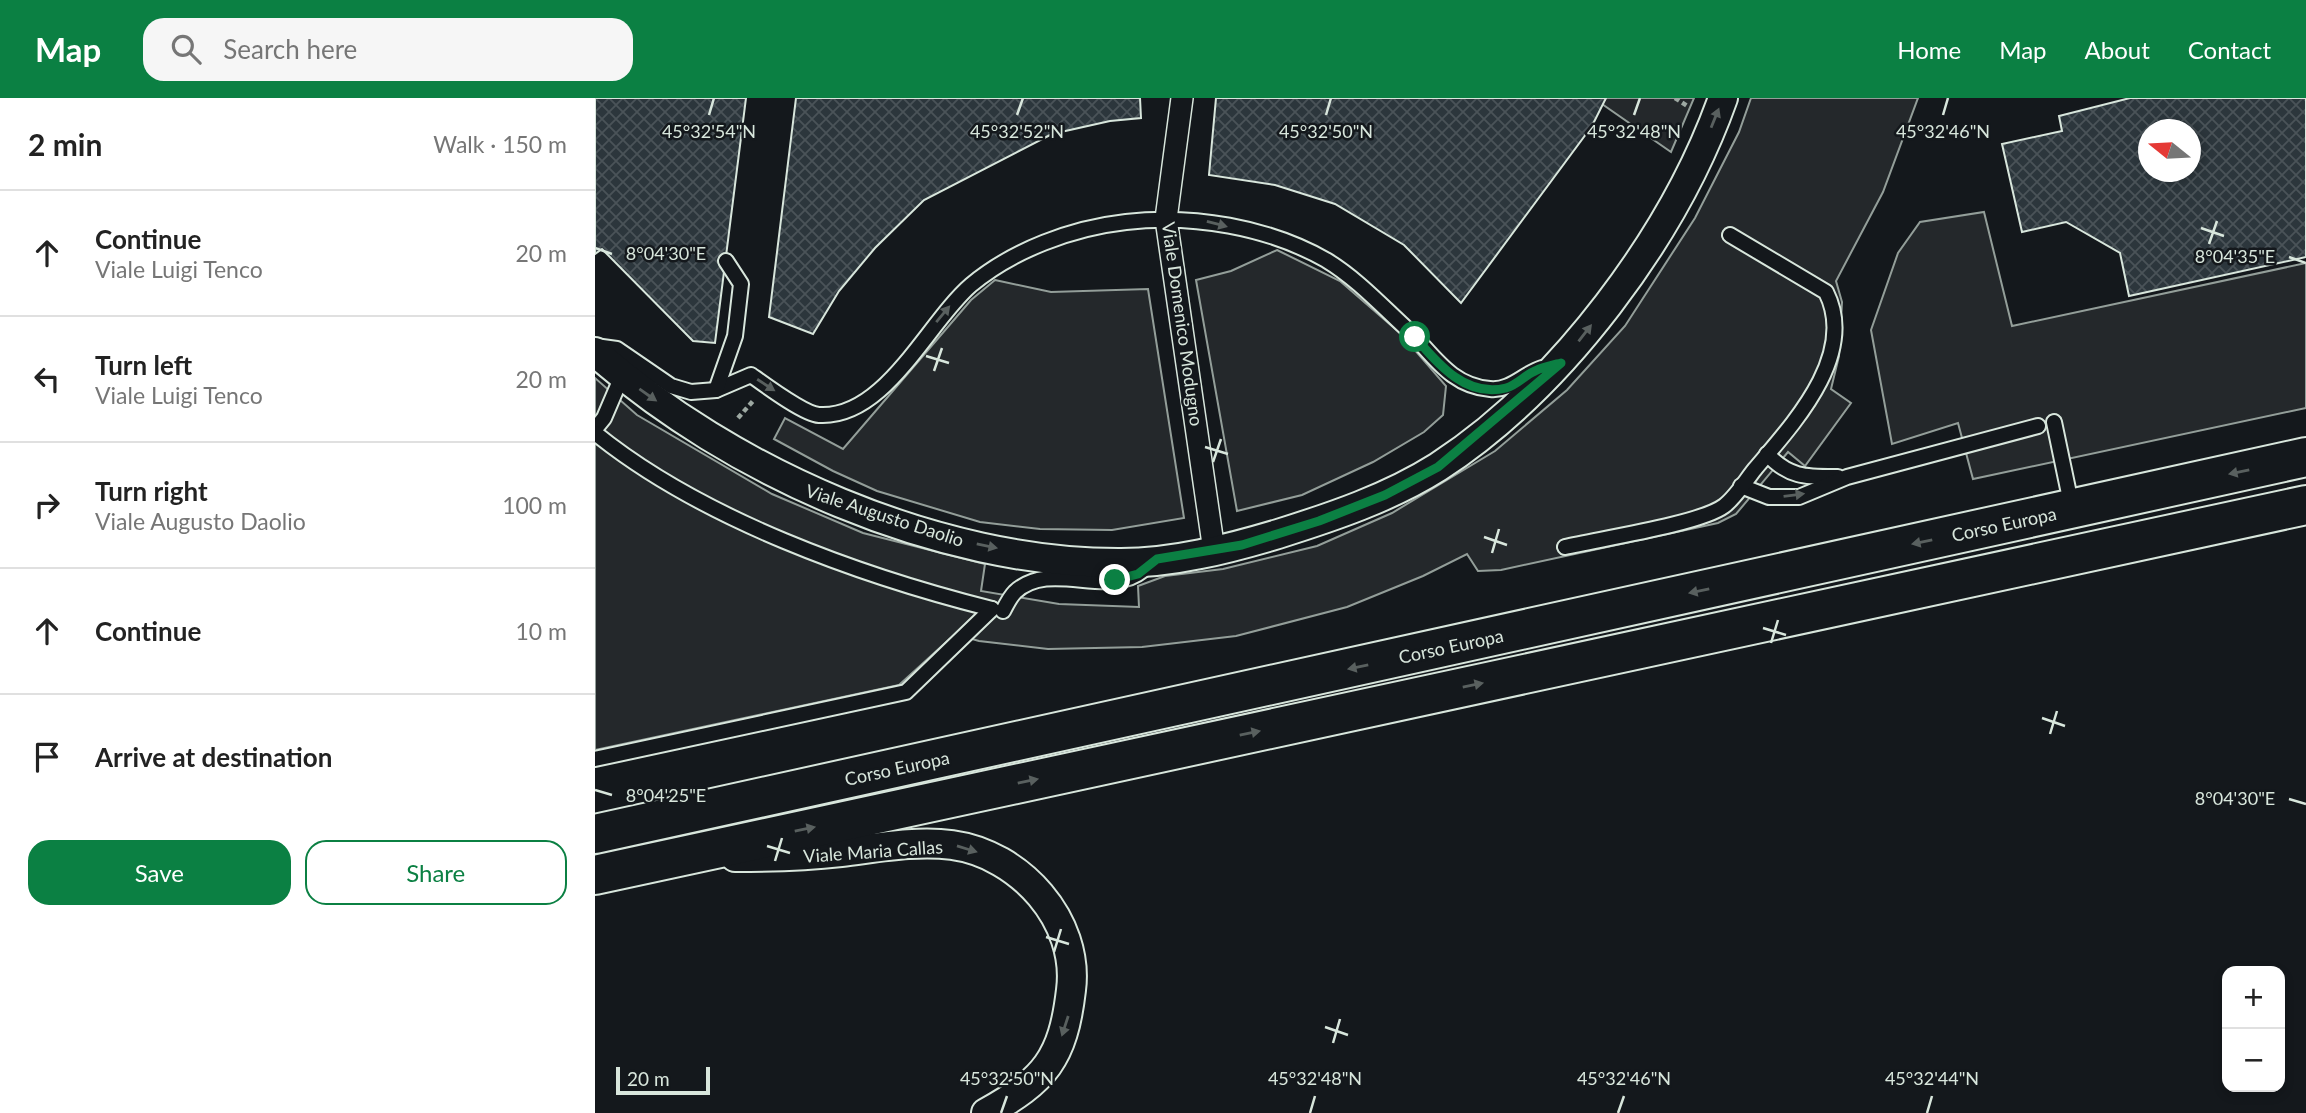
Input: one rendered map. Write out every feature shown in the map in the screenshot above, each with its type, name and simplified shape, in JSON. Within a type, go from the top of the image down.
[{"type":"main road","name":"Corso Europa","points":[[595,834],[2306,457]]},
{"type":"main road","points":[[595,875],[2306,505]]},
{"type":"street","name":"Viale Domenico Modugno","points":[[1182,98],[1166,219],[1214,551]]},
{"type":"street","name":"Viale Augusto Daolio","points":[[595,352],[622,376],[720,442],[806,491],[942,537],[1063,561],[1125,563],[1214,551],[1319,521],[1385,495],[1438,467],[1561,363],[1648,248],[1681,189],[1723,98]]},
{"type":"street","name":"Viale Maria Callas","points":[[680,857],[800,856],[911,845],[952,845],[985,854],[1034,887],[1055,912],[1065,940],[1073,978],[1068,1016],[1054,1057],[1033,1082],[1025,1091],[986,1113]]},
{"type":"lane","points":[[595,346],[617,349],[671,386],[691,392],[716,390],[751,375],[817,415],[846,412],[867,401],[899,371],[946,310],[972,284],[1006,261],[1046,242],[1090,229],[1166,219],[1205,221],[1280,241],[1326,260],[1357,284],[1415,337],[1445,372],[1469,385],[1490,389],[1508,388],[1535,371],[1561,363]]},
{"type":"lane","points":[[1565,547],[1699,517],[1725,506],[1822,380],[1832,351],[1833,306],[1826,292],[1730,235]]},
{"type":"lane","points":[[716,390],[735,337],[741,284],[726,261]]},
{"type":"lane","points":[[595,758],[906,692],[992,609],[848,567],[757,527],[677,487],[595,431],[604,418],[622,376]]},
{"type":"lane","points":[[2054,422],[2072,509]]},
{"type":"lane","points":[[1741,486],[1769,497],[1799,497],[1847,477],[2038,426]]},
{"type":"lane","points":[[1767,454],[1783,471],[1812,477],[1847,477]]},
{"type":"lane","points":[[1003,611],[1015,592],[1038,579],[1115,580],[1138,574],[1157,559]]},
{"type":"path","points":[[1675,98],[1695,111]]},
{"type":"shaded area","points":[[1606,98],[1694,98],[1671,152],[1602,104]]},
{"type":"shaded area","points":[[1751,98],[1918,98],[1883,192],[1836,281],[1842,302],[1839,356],[1831,389],[1851,403],[1805,466],[1788,452],[1736,514],[1718,523],[1501,570],[1478,571],[1467,554],[1423,576],[1347,607],[1236,636],[1142,647],[1048,649],[979,641],[955,634],[899,685],[595,750],[595,378],[637,415],[772,494],[863,533],[985,564],[981,591],[1059,604],[1139,607],[1138,586],[1165,576],[1223,569],[1317,546],[1392,513],[1495,451],[1567,390],[1625,326],[1695,218],[1739,132]]},
{"type":"shaded area","points":[[1984,212],[2012,326],[2306,263],[2306,408],[1973,479],[1958,423],[1892,444],[1871,330],[1898,253],[1920,222]]},
{"type":"shaded area","points":[[1277,250],[1340,281],[1401,334],[1446,386],[1443,415],[1424,432],[1373,462],[1302,495],[1237,511],[1196,280],[1231,271]]},
{"type":"shaded area","points":[[995,280],[1051,292],[1148,289],[1184,518],[1112,530],[1040,529],[980,522],[877,491],[774,439],[785,418],[843,449],[971,300]]},
{"type":"building","points":[[595,98],[746,98],[715,343],[693,341],[602,249],[595,254]]},
{"type":"building","points":[[796,98],[1140,98],[1141,118],[1110,121],[1052,134],[924,200],[875,248],[839,291],[813,334],[769,317]]},
{"type":"building","points":[[1216,98],[1606,98],[1592,126],[1461,303],[1404,245],[1335,204],[1275,185],[1209,175]]},
{"type":"building","points":[[2130,98],[2306,98],[2306,257],[2129,296],[2120,253],[2066,222],[2022,232],[2002,144],[2062,131],[2059,116]]},
{"type":"route","points":[[1115,580],[1138,574],[1157,559],[1242,545],[1319,521],[1385,495],[1438,467],[1561,363],[1535,371],[1508,388],[1490,389],[1469,385],[1445,372],[1415,337]]}]
